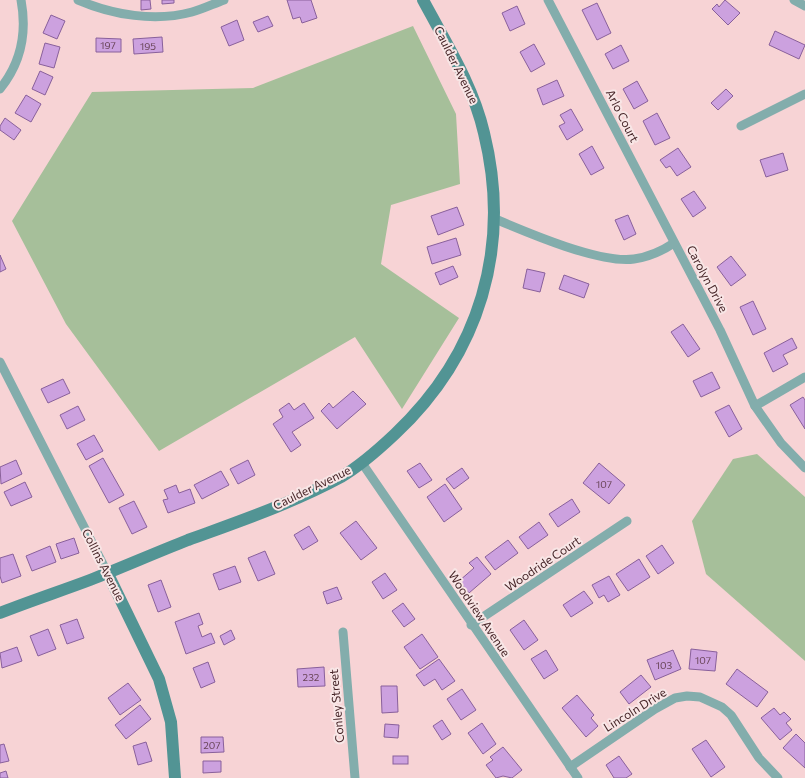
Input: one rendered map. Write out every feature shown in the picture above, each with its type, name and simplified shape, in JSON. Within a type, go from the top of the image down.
[{"type":"street","points":[[0,89],[10,75],[19,56],[23,36],[24,15],[21,0]]},
{"type":"street","points":[[78,0],[120,14],[150,16],[192,12],[224,0]]},
{"type":"street","name":"Caulder Avenue","points":[[0,613],[301,497],[342,476],[362,463],[404,425],[423,404],[447,373],[472,327],[485,285],[494,218],[492,180],[489,156],[476,108],[459,68],[423,0]]},
{"type":"street","name":"Arlo Court","points":[[548,0],[674,243]]},
{"type":"street","points":[[794,0],[805,6]]},
{"type":"street","points":[[742,126],[805,94]]},
{"type":"street","name":"Carolyn Drive","points":[[494,218],[515,227],[606,258],[634,259],[662,251],[674,243],[720,330],[755,406],[781,443],[805,468]]},
{"type":"street","name":"Collins Avenue","points":[[0,362],[160,679],[171,722],[175,778]]},
{"type":"street","points":[[755,406],[805,378]]},
{"type":"street","name":"Woodview Avenue","points":[[362,463],[471,625],[578,778]]},
{"type":"street","name":"Woodride Court","points":[[471,625],[627,521]]},
{"type":"street","name":"Conley Street","points":[[344,632],[355,778]]},
{"type":"street","name":"Lincoln Drive","points":[[570,767],[655,709],[675,698],[687,696],[700,697],[722,707],[732,715],[759,758],[778,778]]},
{"type":"green space","points":[[413,26],[456,114],[460,184],[391,205],[381,264],[459,318],[402,409],[355,337],[159,451],[66,324],[12,221],[92,92],[253,88]]},
{"type":"green space","points":[[757,454],[805,497],[805,661],[706,574],[692,521],[733,459]]},
{"type":"building","points":[[141,0],[150,0],[151,9],[141,10]]},
{"type":"building","points":[[162,0],[174,0],[174,3],[162,4]]},
{"type":"building","points":[[287,0],[311,0],[317,18],[302,23],[300,17],[293,19]]},
{"type":"building","points":[[725,0],[740,13],[728,25],[712,9],[717,4],[719,7]]},
{"type":"building","points":[[597,3],[611,33],[597,40],[582,10]]},
{"type":"building","points":[[517,6],[525,24],[510,31],[502,13]]},
{"type":"building","points":[[51,15],[65,21],[57,39],[43,33]]},
{"type":"building","points":[[268,16],[273,26],[258,32],[253,22]]},
{"type":"building","points":[[237,20],[244,40],[229,46],[221,27]]},
{"type":"building","points":[[775,31],[805,45],[799,59],[769,45]]},
{"type":"building","points":[[162,37],[163,52],[134,54],[133,39]]},
{"type":"building","points":[[96,38],[121,39],[121,52],[96,52]]},
{"type":"building","points":[[45,43],[60,47],[54,68],[39,64]]},
{"type":"building","points":[[534,44],[545,64],[531,72],[520,52]]},
{"type":"building","points":[[621,45],[629,61],[613,69],[605,54]]},
{"type":"building","points":[[40,71],[53,77],[45,95],[32,89]]},
{"type":"building","points":[[557,80],[564,96],[543,105],[537,89]]},
{"type":"building","points":[[637,81],[648,101],[634,109],[623,89]]},
{"type":"building","points":[[726,89],[733,96],[718,110],[711,103]]},
{"type":"building","points":[[26,95],[41,104],[31,122],[15,113]]},
{"type":"building","points":[[571,109],[583,130],[567,140],[559,126],[565,123],[560,115]]},
{"type":"building","points":[[657,113],[670,138],[655,145],[643,121]]},
{"type":"building","points":[[5,118],[21,130],[14,140],[0,130],[0,126]]},
{"type":"building","points":[[592,146],[604,168],[591,175],[579,154]]},
{"type":"building","points":[[678,148],[691,167],[677,176],[670,166],[666,168],[660,160]]},
{"type":"building","points":[[783,153],[788,170],[766,177],[760,160]]},
{"type":"building","points":[[694,191],[706,208],[693,217],[681,199]]},
{"type":"building","points":[[457,207],[464,225],[438,235],[431,216]]},
{"type":"building","points":[[628,215],[636,234],[624,240],[615,220]]},
{"type":"building","points":[[456,238],[461,255],[432,264],[427,247]]},
{"type":"building","points":[[0,255],[6,269],[0,272]]},
{"type":"building","points":[[731,256],[746,275],[731,286],[717,267]]},
{"type":"building","points":[[453,266],[458,277],[440,285],[435,273]]},
{"type":"building","points":[[527,269],[545,273],[540,292],[523,288]]},
{"type":"building","points":[[564,275],[589,284],[584,298],[559,289]]},
{"type":"building","points":[[753,301],[766,329],[753,335],[740,307]]},
{"type":"building","points":[[683,324],[700,349],[688,357],[671,332]]},
{"type":"building","points":[[792,338],[797,348],[783,355],[788,364],[773,372],[764,353]]},
{"type":"building","points":[[712,372],[720,388],[701,397],[693,381]]},
{"type":"building","points":[[63,379],[70,393],[48,403],[41,389]]},
{"type":"building","points":[[353,391],[366,404],[337,429],[321,411],[329,403],[333,408]]},
{"type":"building","points":[[803,397],[805,400],[805,429],[790,405]]},
{"type":"building","points":[[289,403],[294,410],[304,403],[314,418],[292,432],[301,445],[291,452],[273,424],[283,417],[279,410]]},
{"type":"building","points":[[729,405],[742,429],[729,437],[715,412]]},
{"type":"building","points":[[78,406],[85,420],[67,429],[60,415]]},
{"type":"building","points":[[94,435],[103,451],[86,460],[77,444]]},
{"type":"building","points":[[103,458],[124,495],[109,503],[89,466]]},
{"type":"building","points":[[16,460],[22,474],[1,484],[0,467]]},
{"type":"building","points":[[248,460],[255,475],[238,484],[230,469]]},
{"type":"building","points":[[420,463],[432,480],[419,488],[407,471]]},
{"type":"building","points":[[599,463],[625,485],[609,504],[583,483]]},
{"type":"building","points":[[462,468],[469,478],[454,489],[446,479]]},
{"type":"building","points":[[221,471],[229,485],[202,499],[194,485]]},
{"type":"building","points":[[25,482],[32,497],[11,506],[4,492]]},
{"type":"building","points":[[445,484],[462,509],[444,522],[427,497]]},
{"type":"building","points":[[176,485],[179,493],[190,489],[195,503],[168,513],[163,500],[168,499],[164,490]]},
{"type":"building","points":[[572,499],[580,512],[558,527],[549,514]]},
{"type":"building","points":[[134,501],[147,527],[132,534],[119,508]]},
{"type":"building","points":[[356,521],[377,548],[361,560],[340,533]]},
{"type":"building","points":[[539,522],[548,535],[528,549],[519,537]]},
{"type":"building","points":[[309,526],[318,541],[303,550],[294,535]]},
{"type":"building","points":[[74,538],[79,553],[61,559],[56,544]]},
{"type":"building","points":[[508,540],[518,553],[495,570],[485,557]]},
{"type":"building","points":[[662,545],[674,563],[658,574],[646,556]]},
{"type":"building","points":[[50,546],[56,562],[32,571],[26,556]]},
{"type":"building","points":[[265,551],[275,574],[258,581],[248,558]]},
{"type":"building","points":[[13,554],[21,576],[2,583],[0,576],[0,558]]},
{"type":"building","points":[[477,557],[491,574],[469,593],[459,581],[474,568],[469,563]]},
{"type":"building","points":[[639,559],[650,577],[628,591],[616,574]]},
{"type":"building","points":[[235,566],[241,582],[219,590],[213,574]]},
{"type":"building","points":[[385,573],[397,590],[383,599],[372,582]]},
{"type":"building","points":[[609,576],[620,595],[608,602],[604,595],[599,598],[592,585]]},
{"type":"building","points":[[161,580],[171,607],[158,612],[148,585]]},
{"type":"building","points":[[337,587],[342,599],[327,604],[323,592]]},
{"type":"building","points":[[584,591],[593,603],[571,617],[563,605]]},
{"type":"building","points":[[403,603],[415,619],[404,627],[392,611]]},
{"type":"building","points":[[199,613],[203,624],[198,626],[202,637],[211,633],[215,643],[186,654],[175,622]]},
{"type":"building","points":[[77,619],[84,638],[67,644],[60,625]]},
{"type":"building","points":[[524,620],[538,640],[524,650],[510,630]]},
{"type":"building","points":[[48,629],[56,649],[38,656],[30,636]]},
{"type":"building","points":[[231,630],[235,639],[224,645],[220,636]]},
{"type":"building","points":[[422,634],[438,657],[420,669],[404,647]]},
{"type":"building","points":[[17,647],[22,661],[2,668],[0,653]]},
{"type":"building","points":[[691,649],[717,652],[715,671],[689,669]]},
{"type":"building","points":[[546,650],[558,670],[544,679],[531,659]]},
{"type":"building","points":[[673,650],[681,669],[655,680],[647,660]]},
{"type":"building","points":[[439,659],[455,681],[442,690],[435,679],[424,686],[416,675]]},
{"type":"building","points":[[208,662],[215,682],[201,688],[193,668]]},
{"type":"building","points":[[324,667],[325,686],[298,687],[297,669]]},
{"type":"building","points":[[737,669],[768,692],[757,707],[726,684]]},
{"type":"building","points":[[641,675],[651,687],[629,704],[620,692]]},
{"type":"building","points":[[128,683],[141,700],[120,715],[108,698]]},
{"type":"building","points":[[381,686],[397,686],[398,712],[382,713]]},
{"type":"building","points":[[462,689],[476,710],[461,720],[447,699]]},
{"type":"building","points":[[577,695],[594,715],[591,718],[598,726],[586,737],[562,708]]},
{"type":"building","points":[[140,705],[151,719],[126,739],[115,725]]},
{"type":"building","points":[[774,708],[780,715],[784,712],[791,719],[786,723],[792,730],[780,740],[761,718]]},
{"type":"building","points":[[442,720],[451,734],[442,740],[433,726]]},
{"type":"building","points":[[482,723],[496,744],[483,754],[468,733]]},
{"type":"building","points":[[385,724],[399,725],[398,738],[384,737]]},
{"type":"building","points":[[796,734],[805,743],[805,768],[783,748]]},
{"type":"building","points":[[201,737],[223,737],[224,752],[201,753]]},
{"type":"building","points":[[706,740],[725,767],[711,777],[692,749]]},
{"type":"building","points":[[146,742],[152,761],[138,765],[133,746]]},
{"type":"building","points":[[4,744],[9,761],[0,763],[0,745]]},
{"type":"building","points":[[503,747],[522,770],[512,778],[503,776],[496,778],[486,765],[493,760],[490,757]]},
{"type":"building","points":[[393,756],[408,756],[408,764],[393,764]]},
{"type":"building","points":[[619,756],[632,774],[626,778],[614,778],[606,765]]},
{"type":"building","points":[[203,761],[221,761],[221,772],[203,773]]},
{"type":"building","points":[[6,771],[8,778],[0,778],[0,773]]}]
